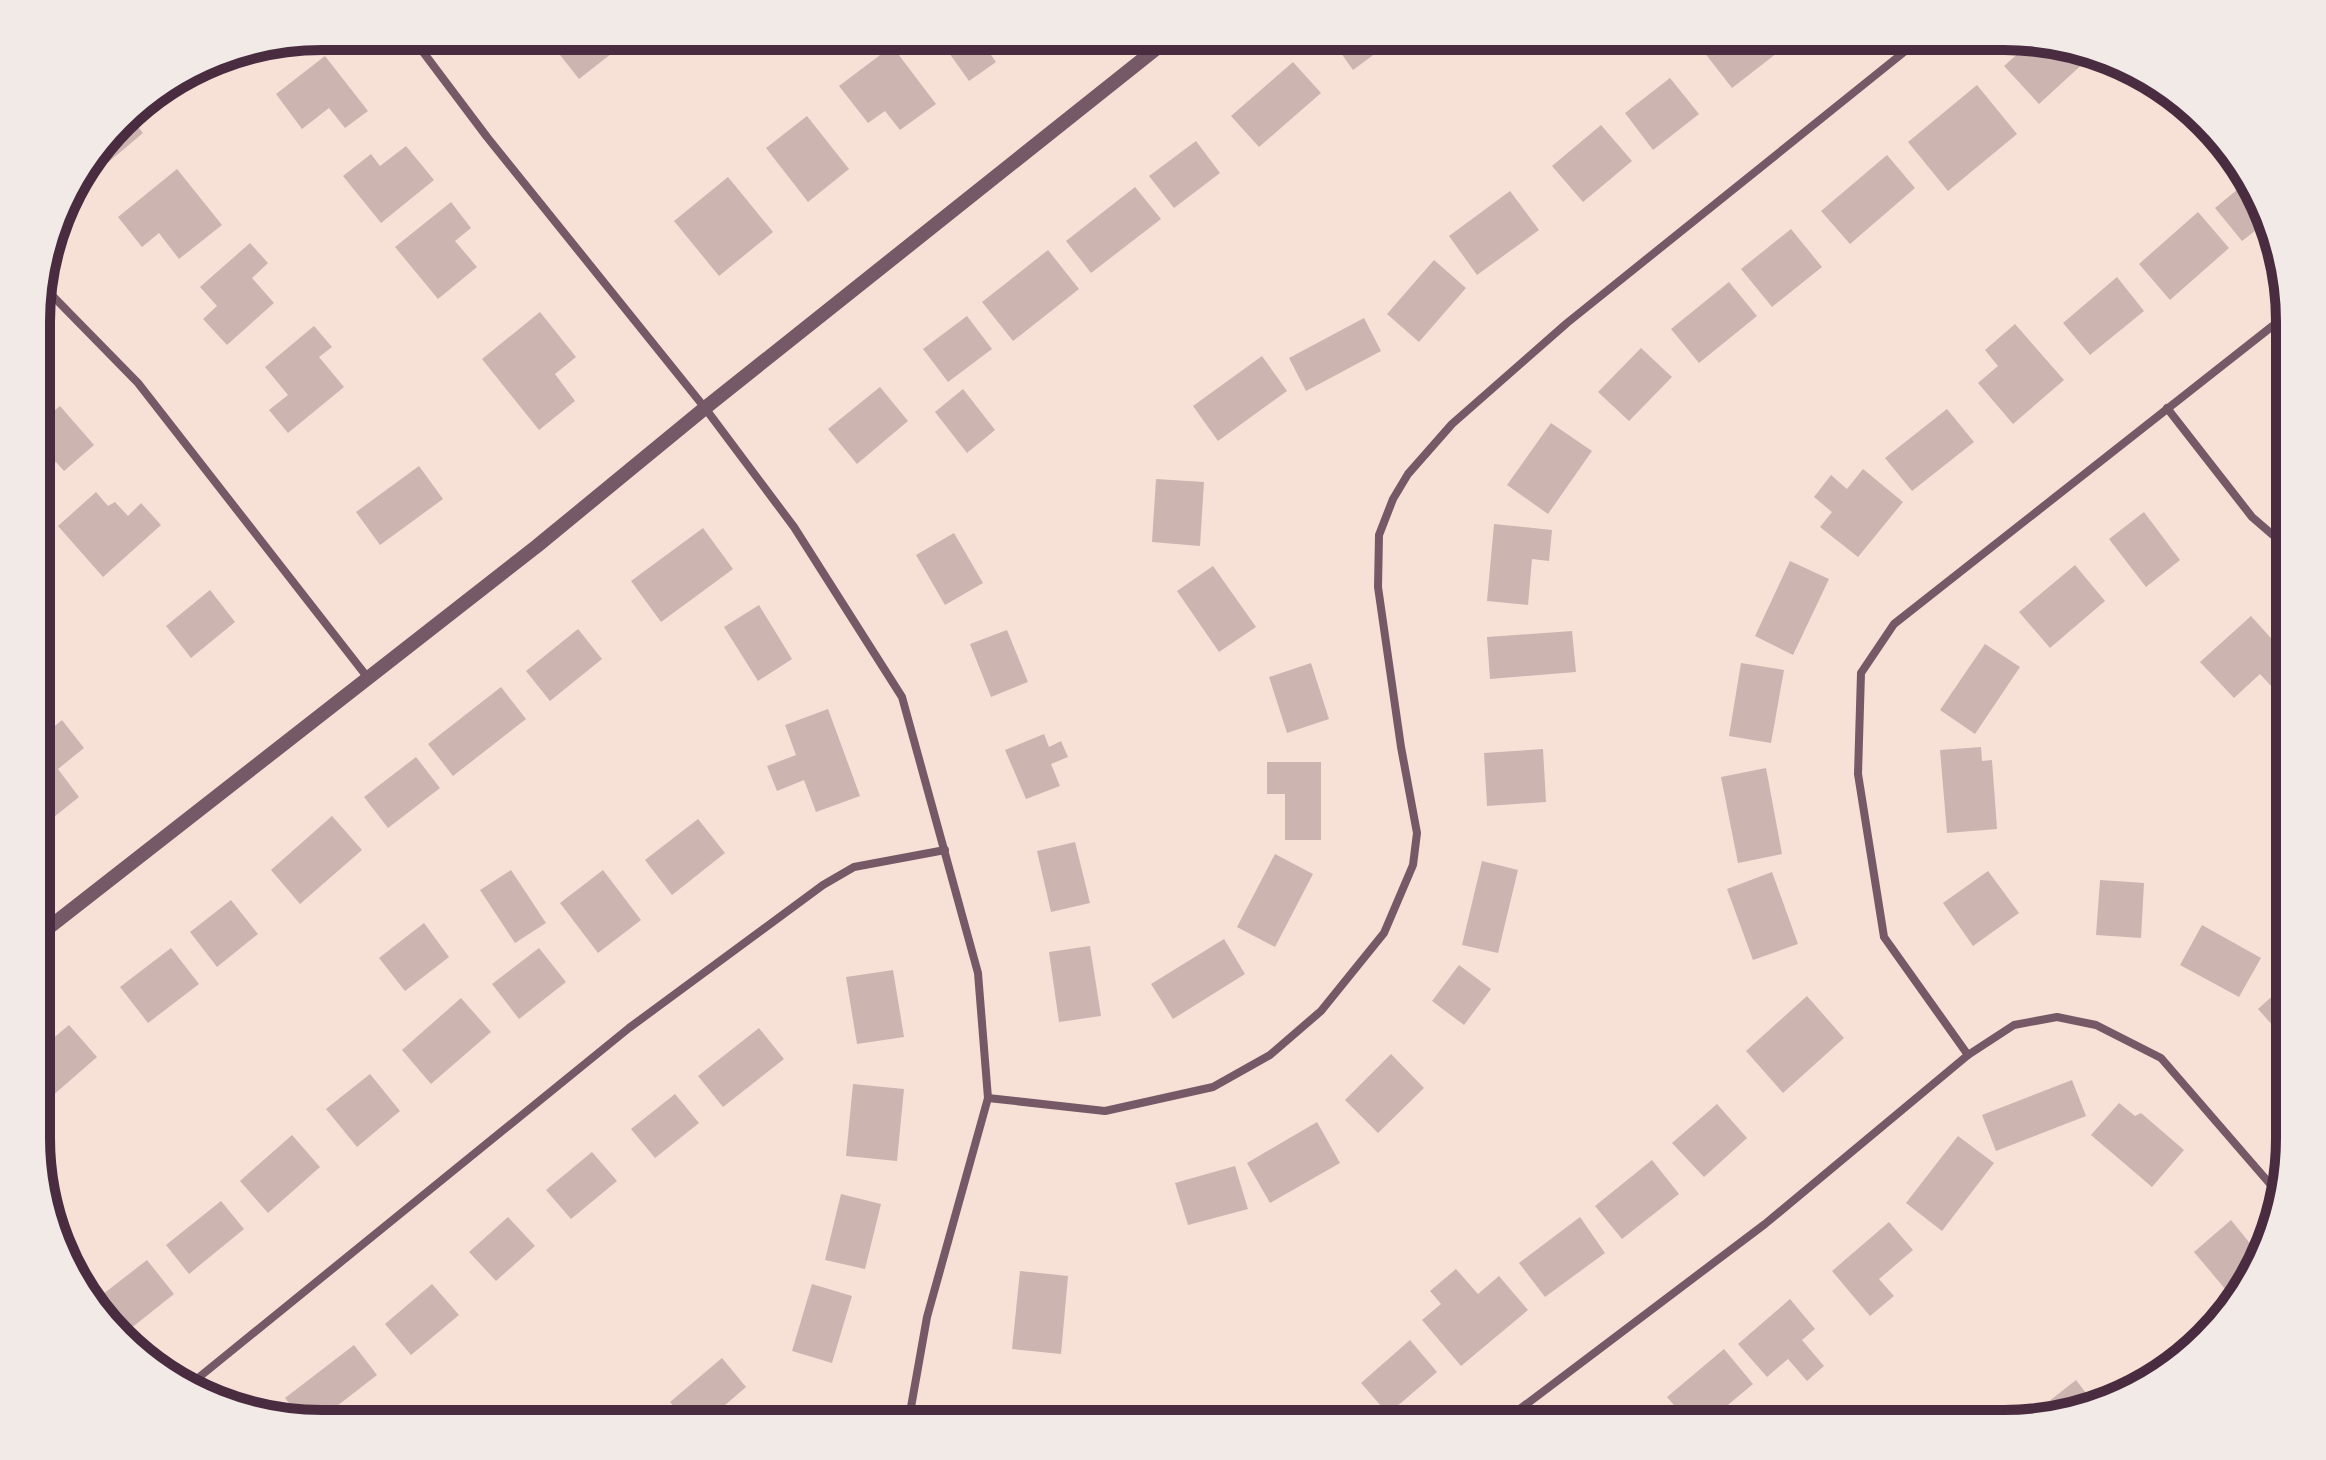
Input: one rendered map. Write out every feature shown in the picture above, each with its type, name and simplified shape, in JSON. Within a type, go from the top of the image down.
[{"type":"street","points":[[988,1098],[1105,1111],[1213,1087],[1270,1055],[1321,1011],[1384,933],[1413,865],[1417,833],[1378,587],[1379,535],[1401,486],[1452,424],[1567,323],[1907,50]]},
{"type":"street","points":[[423,51],[487,137],[705,408],[794,527],[902,697],[978,973],[988,1098],[927,1317],[911,1410]]},
{"type":"street","points":[[50,927],[537,546],[1154,51]]},
{"type":"street","points":[[52,295],[138,383],[368,678]]},
{"type":"street","points":[[1968,1055],[1884,937],[1858,774],[1861,673],[1894,624],[2275,324]]},
{"type":"street","points":[[2167,408],[2252,517],[2275,537]]},
{"type":"street","points":[[197,1379],[629,1028],[823,885],[854,867],[945,850]]},
{"type":"street","points":[[1519,1409],[1765,1224],[1968,1055],[2014,1025],[2057,1017],[2096,1025],[2161,1058],[2272,1186]]},
{"type":"building","points":[[1339,50],[1380,50],[1353,70]]},
{"type":"building","points":[[1706,50],[1781,50],[1732,88],[1704,52]]},
{"type":"building","points":[[557,51],[615,51],[579,79]]},
{"type":"building","points":[[886,51],[896,51],[936,104],[900,130],[885,111],[868,123],[839,86]]},
{"type":"building","points":[[947,51],[988,51],[996,62],[969,81]]},
{"type":"building","points":[[2021,51],[2040,52],[2084,63],[2039,104],[2004,66]]},
{"type":"building","points":[[325,56],[368,111],[345,128],[329,108],[302,129],[276,94]]},
{"type":"building","points":[[1293,62],[1321,93],[1259,147],[1231,116]]},
{"type":"building","points":[[1670,78],[1699,114],[1653,150],[1625,113]]},
{"type":"building","points":[[1977,85],[2017,134],[1948,191],[1908,142]]},
{"type":"building","points":[[807,116],[849,169],[808,202],[766,148]]},
{"type":"building","points":[[136,124],[143,133],[94,175]]},
{"type":"building","points":[[1601,125],[1632,161],[1583,202],[1552,166]]},
{"type":"building","points":[[1196,141],[1220,173],[1174,208],[1149,176]]},
{"type":"building","points":[[406,146],[434,180],[381,223],[343,176],[371,154],[380,166]]},
{"type":"building","points":[[1887,155],[1915,188],[1850,244],[1821,211]]},
{"type":"building","points":[[177,169],[222,225],[179,259],[159,233],[142,247],[118,217]]},
{"type":"building","points":[[728,177],[773,232],[719,276],[674,221]]},
{"type":"building","points":[[1135,187],[1161,219],[1091,273],[1066,241]]},
{"type":"building","points":[[2240,187],[2259,228],[2242,241],[2215,208]]},
{"type":"building","points":[[1510,191],[1539,230],[1477,275],[1449,236]]},
{"type":"building","points":[[451,202],[471,228],[455,241],[477,267],[438,299],[395,247]]},
{"type":"building","points":[[2198,212],[2229,248],[2170,300],[2139,264]]},
{"type":"building","points":[[1791,229],[1822,267],[1772,307],[1741,269]]},
{"type":"building","points":[[250,243],[268,263],[252,278],[274,303],[227,345],[203,319],[217,306],[200,287]]},
{"type":"building","points":[[1048,250],[1079,289],[1013,341],[982,302]]},
{"type":"building","points":[[1434,260],[1466,288],[1419,342],[1387,314]]},
{"type":"building","points":[[2117,277],[2144,311],[2090,355],[2063,323]]},
{"type":"building","points":[[1729,282],[1757,316],[1699,363],[1671,329]]},
{"type":"building","points":[[540,312],[576,357],[555,374],[575,401],[539,430],[482,359]]},
{"type":"building","points":[[967,316],[992,349],[948,382],[923,349]]},
{"type":"building","points":[[1364,318],[1381,351],[1306,391],[1289,358]]},
{"type":"building","points":[[2015,324],[2064,380],[2013,424],[1978,383],[1998,366],[1985,350]]},
{"type":"building","points":[[314,326],[332,347],[319,357],[344,387],[288,433],[269,410],[288,395],[265,367]]},
{"type":"building","points":[[1641,348],[1672,377],[1629,421],[1598,392]]},
{"type":"building","points":[[1262,356],[1287,391],[1218,441],[1193,406]]},
{"type":"building","points":[[880,387],[908,421],[857,464],[828,429]]},
{"type":"building","points":[[963,389],[995,430],[967,453],[935,412]]},
{"type":"building","points":[[60,406],[94,445],[64,471],[56,462],[50,467],[50,414]]},
{"type":"building","points":[[1947,409],[1974,442],[1912,491],[1885,458]]},
{"type":"building","points":[[1551,423],[1592,451],[1548,514],[1507,485]]},
{"type":"building","points":[[419,466],[443,499],[380,545],[356,512]]},
{"type":"building","points":[[1863,469],[1903,502],[1858,557],[1820,527],[1832,512],[1814,497],[1831,475],[1847,489]]},
{"type":"building","points":[[1156,479],[1204,482],[1200,546],[1152,542]]},
{"type":"building","points":[[96,492],[108,506],[115,502],[128,516],[141,503],[161,525],[103,577],[58,526]]},
{"type":"building","points":[[2144,512],[2180,560],[2146,587],[2109,539]]},
{"type":"building","points":[[1494,524],[1552,530],[1549,561],[1532,559],[1528,605],[1487,601]]},
{"type":"building","points":[[703,528],[733,569],[661,622],[631,581]]},
{"type":"building","points":[[954,533],[983,583],[945,605],[916,555]]},
{"type":"building","points":[[1790,561],[1829,579],[1793,655],[1755,636]]},
{"type":"building","points":[[2075,565],[2105,601],[2050,648],[2019,612]]},
{"type":"building","points":[[1213,566],[1256,627],[1219,652],[1177,591]]},
{"type":"building","points":[[210,590],[235,622],[191,658],[166,626]]},
{"type":"building","points":[[759,605],[792,659],[758,681],[724,627]]},
{"type":"building","points":[[2251,616],[2275,643],[2275,690],[2260,674],[2234,698],[2200,662]]},
{"type":"building","points":[[578,629],[602,659],[550,701],[526,671]]},
{"type":"building","points":[[1007,630],[1028,682],[991,697],[970,644]]},
{"type":"building","points":[[1572,631],[1576,672],[1490,679],[1487,637]]},
{"type":"building","points":[[1985,644],[2020,667],[1975,734],[1940,710]]},
{"type":"building","points":[[1311,663],[1329,719],[1287,733],[1269,677]]},
{"type":"building","points":[[1741,663],[1784,670],[1771,743],[1729,736]]},
{"type":"building","points":[[501,687],[526,719],[453,776],[428,744]]},
{"type":"building","points":[[828,709],[860,796],[816,812],[804,780],[777,791],[767,766],[796,755],[785,725]]},
{"type":"building","points":[[62,720],[84,748],[58,769],[79,797],[50,820],[50,730]]},
{"type":"building","points":[[1044,734],[1049,747],[1061,741],[1068,757],[1051,764],[1060,786],[1026,799],[1005,750]]},
{"type":"building","points":[[1981,747],[1982,761],[1992,760],[1997,829],[1947,833],[1940,750]]},
{"type":"building","points":[[1543,749],[1546,802],[1487,806],[1484,753]]},
{"type":"building","points":[[416,757],[440,788],[388,828],[364,797]]},
{"type":"building","points":[[1267,762],[1321,762],[1321,840],[1285,840],[1285,794],[1267,794]]},
{"type":"building","points":[[1766,768],[1782,854],[1738,863],[1721,777]]},
{"type":"building","points":[[332,816],[362,850],[300,904],[271,870]]},
{"type":"building","points":[[698,819],[725,853],[672,895],[645,860]]},
{"type":"building","points":[[1075,842],[1090,903],[1051,912],[1037,851]]},
{"type":"building","points":[[1275,854],[1313,874],[1275,947],[1237,927]]},
{"type":"building","points":[[1482,861],[1518,870],[1498,953],[1462,945]]},
{"type":"building","points":[[511,870],[546,923],[515,943],[480,890]]},
{"type":"building","points":[[603,870],[641,920],[598,953],[560,903]]},
{"type":"building","points":[[1988,871],[2019,913],[1973,946],[1943,903]]},
{"type":"building","points":[[1772,872],[1798,944],[1753,960],[1727,889]]},
{"type":"building","points":[[2100,880],[2144,883],[2141,938],[2096,935]]},
{"type":"building","points":[[231,900],[258,934],[217,967],[190,932]]},
{"type":"building","points":[[424,923],[449,957],[405,991],[379,958]]},
{"type":"building","points":[[2202,925],[2261,958],[2239,997],[2180,965]]},
{"type":"building","points":[[1224,939],[1245,974],[1173,1019],[1151,984]]},
{"type":"building","points":[[1090,946],[1101,1016],[1059,1022],[1049,952]]},
{"type":"building","points":[[171,948],[199,984],[148,1023],[120,987]]},
{"type":"building","points":[[539,948],[566,982],[519,1019],[492,984]]},
{"type":"building","points":[[1459,965],[1491,989],[1464,1025],[1432,1001]]},
{"type":"building","points":[[893,970],[904,1037],[857,1044],[846,977]]},
{"type":"building","points":[[2275,994],[2275,1028],[2258,1009]]},
{"type":"building","points":[[1807,996],[1844,1038],[1783,1093],[1746,1051]]},
{"type":"building","points":[[461,998],[491,1032],[431,1084],[402,1050]]},
{"type":"building","points":[[69,1025],[97,1057],[51,1097],[50,1096],[50,1041]]},
{"type":"building","points":[[759,1028],[784,1059],[723,1107],[698,1076]]},
{"type":"building","points":[[1391,1054],[1424,1088],[1378,1133],[1345,1100]]},
{"type":"building","points":[[370,1074],[400,1111],[357,1147],[326,1109]]},
{"type":"building","points":[[2072,1080],[2086,1116],[1996,1151],[1982,1115]]},
{"type":"building","points":[[853,1084],[904,1089],[897,1161],[846,1156]]},
{"type":"building","points":[[675,1094],[699,1123],[655,1158],[631,1129]]},
{"type":"building","points":[[2119,1103],[2135,1116],[2141,1113],[2184,1150],[2152,1187],[2091,1135]]},
{"type":"building","points":[[1717,1104],[1747,1138],[1704,1177],[1672,1143]]},
{"type":"building","points":[[1317,1122],[1340,1163],[1270,1203],[1247,1163]]},
{"type":"building","points":[[292,1135],[320,1167],[268,1213],[240,1181]]},
{"type":"building","points":[[1958,1136],[1994,1163],[1942,1231],[1906,1203]]},
{"type":"building","points":[[592,1152],[617,1181],[571,1219],[546,1190]]},
{"type":"building","points":[[1652,1160],[1679,1194],[1622,1239],[1595,1206]]},
{"type":"building","points":[[1235,1166],[1248,1209],[1188,1225],[1175,1183]]},
{"type":"building","points":[[841,1194],[881,1204],[865,1269],[825,1260]]},
{"type":"building","points":[[221,1201],[244,1229],[189,1274],[166,1245]]},
{"type":"building","points":[[508,1217],[535,1246],[496,1281],[469,1252]]},
{"type":"building","points":[[1580,1217],[1605,1253],[1545,1297],[1519,1263]]},
{"type":"building","points":[[2231,1220],[2253,1247],[2228,1292],[2194,1252]]},
{"type":"building","points":[[1889,1222],[1913,1250],[1879,1279],[1894,1296],[1870,1316],[1832,1271]]},
{"type":"building","points":[[147,1260],[174,1294],[129,1329],[101,1296]]},
{"type":"building","points":[[1456,1269],[1478,1294],[1499,1276],[1528,1310],[1461,1366],[1422,1320],[1441,1304],[1430,1291]]},
{"type":"building","points":[[1020,1271],[1068,1276],[1061,1354],[1012,1349]]},
{"type":"building","points":[[432,1284],[459,1315],[411,1355],[385,1324]]},
{"type":"building","points":[[812,1284],[852,1296],[832,1363],[792,1351]]},
{"type":"building","points":[[1790,1299],[1815,1329],[1802,1340],[1824,1366],[1807,1381],[1788,1359],[1767,1377],[1738,1344]]},
{"type":"building","points":[[1410,1340],[1437,1372],[1393,1409],[1384,1409],[1361,1383]]},
{"type":"building","points":[[354,1345],[377,1375],[332,1410],[293,1408],[285,1398]]},
{"type":"building","points":[[1724,1349],[1753,1384],[1723,1409],[1677,1409],[1667,1397]]},
{"type":"building","points":[[722,1358],[746,1387],[720,1410],[677,1410],[670,1402]]},
{"type":"building","points":[[2076,1380],[2088,1396],[2057,1405],[2042,1407]]}]
